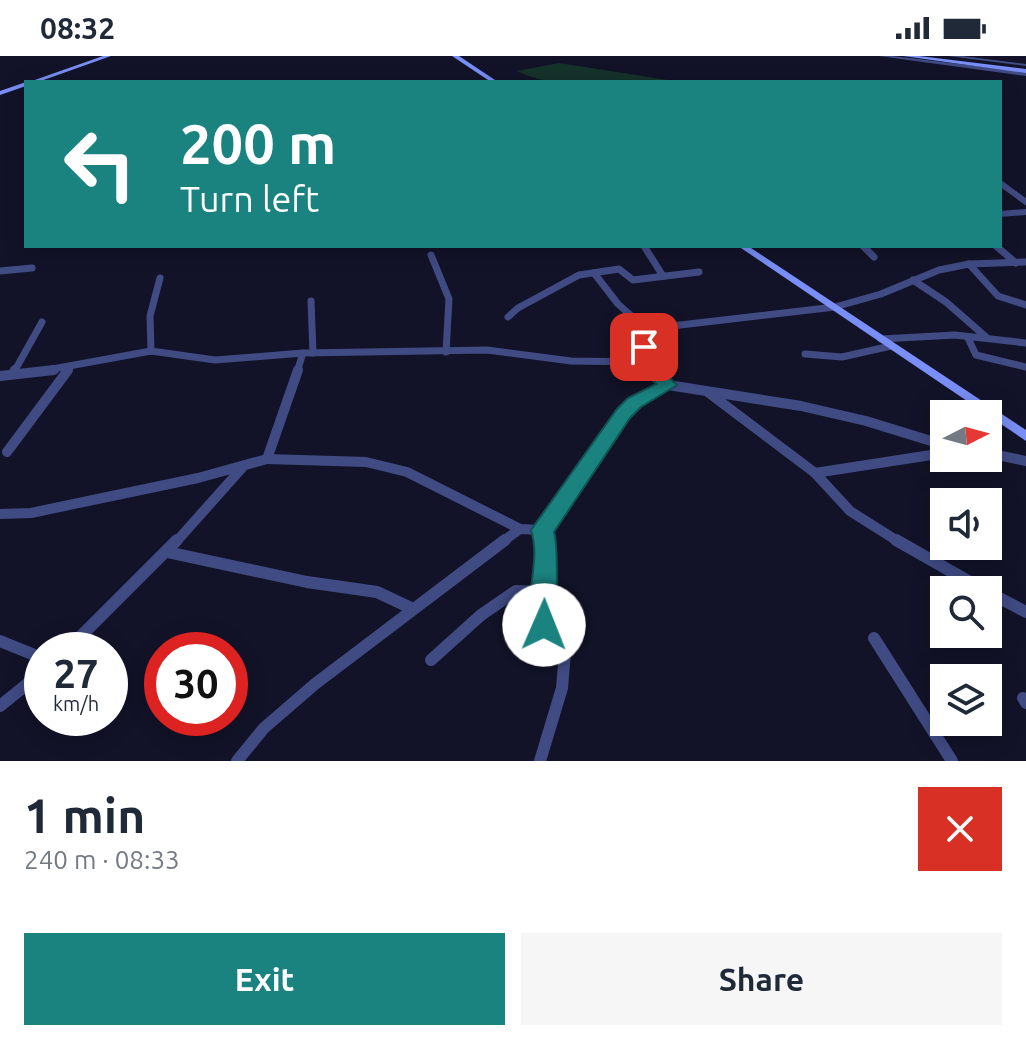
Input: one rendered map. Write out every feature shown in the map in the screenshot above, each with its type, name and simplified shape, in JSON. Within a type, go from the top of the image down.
[{"type":"main road","points":[[38,80],[108,56]]},
{"type":"main road","points":[[455,56],[492,80]]},
{"type":"main road","points":[[906,56],[1026,70]]},
{"type":"main road","points":[[934,56],[1026,70]]},
{"type":"main road","points":[[0,93],[24,85]]},
{"type":"main road","points":[[745,248],[1026,436]]},
{"type":"street","points":[[881,56],[1026,70]]},
{"type":"street","points":[[950,56],[1026,70]]},
{"type":"street","points":[[1002,184],[1026,202]]},
{"type":"street","points":[[1002,214],[1026,212]]},
{"type":"street","points":[[645,248],[663,276]]},
{"type":"street","points":[[865,248],[874,257]]},
{"type":"street","points":[[998,248],[1016,263]]},
{"type":"street","points":[[431,255],[449,299],[446,352]]},
{"type":"street","points":[[594,273],[618,304],[646,329],[835,307],[881,294],[939,270],[969,264],[1026,262]]},
{"type":"street","points":[[969,264],[998,296],[1026,305]]},
{"type":"street","points":[[0,271],[32,268]]},
{"type":"street","points":[[508,317],[518,308],[579,275],[619,269],[627,279],[633,280],[699,272]]},
{"type":"street","points":[[151,351],[150,316],[160,278]]},
{"type":"street","points":[[913,280],[946,302],[986,337]]},
{"type":"street","points":[[267,459],[308,353],[311,301]]},
{"type":"street","points":[[13,374],[42,322]]},
{"type":"street","points":[[643,362],[646,329]]},
{"type":"street","points":[[805,354],[842,357],[886,342],[936,335],[986,337],[1026,343]]},
{"type":"street","points":[[968,338],[976,355],[1026,367]]},
{"type":"street","points":[[0,376],[69,368],[151,351],[215,360],[308,353],[487,350],[571,361],[643,362],[668,385],[866,421],[930,441]]},
{"type":"street","points":[[7,452],[69,368]]},
{"type":"street","points":[[542,530],[624,414],[634,403],[668,385]]},
{"type":"street","points":[[705,390],[815,473],[850,511],[958,576]]},
{"type":"street","points":[[815,473],[930,455]]},
{"type":"street","points":[[1002,456],[1026,461]]},
{"type":"street","points":[[0,514],[31,513],[242,468],[267,459],[366,462],[407,472],[520,529],[542,530]]},
{"type":"street","points":[[85,632],[167,552],[242,468]]},
{"type":"street","points":[[237,761],[264,728],[304,693],[520,529]]},
{"type":"street","points":[[540,761],[562,688],[565,653],[549,639],[544,625],[547,546],[542,530]]},
{"type":"street","points":[[167,552],[240,564],[310,583],[401,598],[413,609]]},
{"type":"street","points":[[431,660],[481,615],[516,591],[543,592]]},
{"type":"street","points":[[1002,599],[1026,612]]},
{"type":"street","points":[[874,638],[952,761]]},
{"type":"street","points":[[0,641],[24,651]]},
{"type":"street","points":[[0,706],[24,687]]},
{"type":"green space","points":[[559,63],[668,80],[542,80],[517,71]]},
{"type":"route","points":[[544,625],[547,546],[542,530],[624,414],[634,403],[668,385],[643,362],[644,347]]}]
